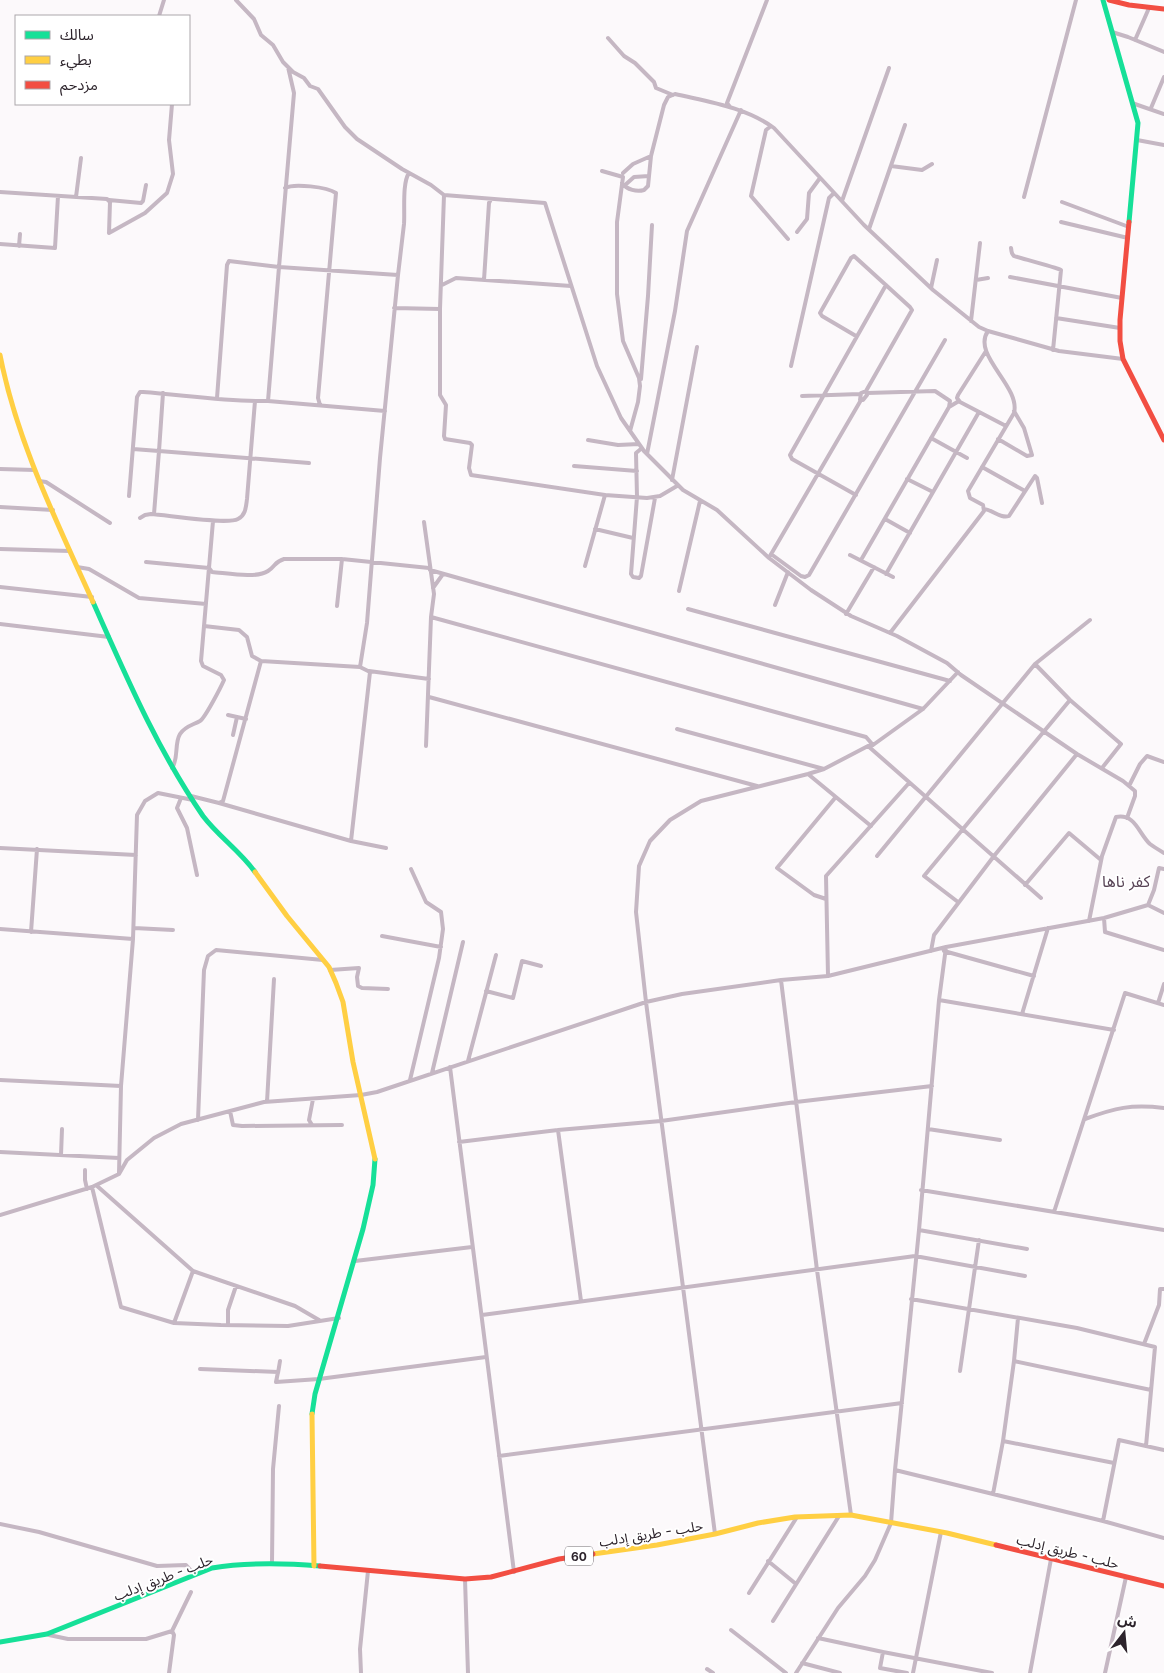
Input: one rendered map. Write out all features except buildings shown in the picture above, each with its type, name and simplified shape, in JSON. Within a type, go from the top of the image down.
[{"type":"main road","points":[[1103,0],[1138,123],[1122,298],[1120,341],[1123,359],[1164,440]]},
{"type":"main road","points":[[1109,0],[1164,9]]},
{"type":"main road","points":[[0,355],[6,385],[39,481],[140,707],[172,768],[205,818],[247,861],[287,916],[323,960],[330,970],[343,1002],[353,1062],[375,1158],[375,1170],[355,1261],[319,1379],[312,1411],[314,1566]]},
{"type":"main road","name":"حلب - طريق إدلب","points":[[0,1642],[47,1634],[212,1568],[235,1564],[272,1563],[465,1579],[491,1577],[559,1559],[657,1545],[758,1523],[797,1517],[851,1515],[941,1532],[1164,1586]]},
{"type":"street","points":[[159,15],[164,0]]},
{"type":"street","points":[[236,0],[254,19],[263,37],[273,45],[288,67],[304,78],[310,86],[318,89],[345,126],[366,146],[432,185],[444,195],[545,204],[597,366],[621,418],[640,446],[678,486],[717,510],[788,572],[846,614],[890,633],[948,663],[958,672],[1077,754],[1129,786],[1135,791],[1135,796],[1127,818]]},
{"type":"street","points":[[730,107],[727,103],[767,0]]},
{"type":"street","points":[[1024,197],[1076,0]]},
{"type":"street","points":[[1139,6],[1140,0]]},
{"type":"street","points":[[1136,40],[1149,8]]},
{"type":"street","points":[[1112,32],[1164,52]]},
{"type":"street","points":[[608,38],[624,56],[635,63],[654,82],[656,88],[673,95],[741,110],[760,118],[770,126],[869,229],[931,288],[971,321],[988,332],[1054,350],[1123,359]]},
{"type":"street","points":[[268,401],[294,93],[288,67]]},
{"type":"street","points":[[842,201],[889,68]]},
{"type":"street","points":[[1150,108],[1164,77]]},
{"type":"street","points":[[623,185],[639,191],[644,190],[648,186],[651,156],[664,105],[668,97],[673,95]]},
{"type":"street","points":[[1132,103],[1164,114]]},
{"type":"street","points":[[109,200],[109,234],[145,213],[167,193],[173,174],[169,140],[172,105]]},
{"type":"street","points":[[647,454],[675,311],[687,231],[741,110]]},
{"type":"street","points":[[869,229],[905,125]]},
{"type":"street","points":[[770,126],[766,130],[752,196],[788,239]]},
{"type":"street","points":[[1137,140],[1164,145]]},
{"type":"street","points":[[624,172],[633,164],[651,156]]},
{"type":"street","points":[[76,197],[80,158]]},
{"type":"street","points":[[891,166],[922,170],[932,164]]},
{"type":"street","points":[[602,171],[623,177],[617,222],[617,294],[623,341],[639,378],[640,386]]},
{"type":"street","points":[[360,667],[367,623],[394,308],[404,224],[407,176],[409,173]]},
{"type":"street","points":[[623,185],[634,177],[649,176]]},
{"type":"street","points":[[797,232],[807,219],[809,193],[820,178]]},
{"type":"street","points":[[0,192],[141,203],[146,184]]},
{"type":"street","points":[[285,188],[289,186],[303,186],[332,190],[336,193],[318,398],[320,405]]},
{"type":"street","points":[[791,366],[827,206],[829,198],[834,193]]},
{"type":"street","points":[[444,195],[440,309],[440,395],[446,405],[445,439],[470,443],[472,446],[469,468],[471,475],[637,498],[655,498],[678,486]]},
{"type":"street","points":[[0,244],[54,248],[58,196]]},
{"type":"street","points":[[484,280],[489,203],[491,199]]},
{"type":"street","points":[[1062,202],[1129,227]]},
{"type":"street","points":[[1061,222],[1128,238]]},
{"type":"street","points":[[630,431],[638,402],[640,386],[652,225]]},
{"type":"street","points":[[19,246],[20,234]]},
{"type":"street","points":[[971,321],[980,243]]},
{"type":"street","points":[[1011,248],[1016,258],[1030,260],[1062,270],[1054,350]]},
{"type":"street","points":[[770,556],[861,400],[863,400],[912,312],[910,307],[854,256],[851,258],[820,313],[856,336]]},
{"type":"street","points":[[931,288],[937,260]]},
{"type":"street","points":[[217,398],[227,265],[229,261],[278,267],[398,275]]},
{"type":"street","points":[[1010,277],[1122,298]]},
{"type":"street","points":[[442,285],[456,278],[571,286]]},
{"type":"street","points":[[976,280],[988,278]]},
{"type":"street","points":[[856,495],[792,459],[790,455],[886,285]]},
{"type":"street","points":[[394,308],[440,309]]},
{"type":"street","points":[[1056,318],[1120,328]]},
{"type":"street","points":[[988,332],[984,342],[986,351],[1010,393],[1015,406],[1006,426],[968,492],[970,498],[982,505],[984,509],[1008,517],[1033,478],[1036,477],[1042,504]]},
{"type":"street","points":[[770,556],[801,576],[808,576],[945,340]]},
{"type":"street","points":[[672,480],[697,347]]},
{"type":"street","points":[[959,401],[958,395],[986,351]]},
{"type":"street","points":[[802,396],[860,394],[863,391],[935,391],[950,401],[949,407],[861,560]]},
{"type":"street","points":[[129,496],[138,394],[143,392],[385,411]]},
{"type":"street","points":[[154,514],[163,393]]},
{"type":"street","points":[[860,394],[859,398],[861,400]]},
{"type":"street","points":[[140,518],[145,515],[154,514],[213,520],[237,520],[244,513],[251,459],[255,401]]},
{"type":"street","points":[[949,407],[959,401]]},
{"type":"street","points":[[959,401],[1006,426]]},
{"type":"street","points":[[998,439],[1027,456],[1032,454],[1024,428],[1014,411]]},
{"type":"street","points":[[886,574],[979,412]]},
{"type":"street","points":[[931,438],[968,458]]},
{"type":"street","points":[[588,440],[618,445],[640,446]]},
{"type":"street","points":[[640,446],[637,452],[637,498],[632,575],[639,578],[641,576],[655,498]]},
{"type":"street","points":[[133,449],[309,463]]},
{"type":"street","points":[[574,466],[636,471]]},
{"type":"street","points":[[982,467],[1025,491]]},
{"type":"street","points":[[0,468],[35,470]]},
{"type":"street","points":[[907,479],[933,492]]},
{"type":"street","points":[[39,481],[46,482],[110,523]]},
{"type":"street","points":[[586,566],[605,494]]},
{"type":"street","points":[[679,591],[700,500]]},
{"type":"street","points":[[0,507],[53,510]]},
{"type":"street","points":[[890,633],[984,512],[984,509]]},
{"type":"street","points":[[885,519],[910,533]]},
{"type":"street","points":[[172,768],[176,761],[180,734],[185,728],[202,719],[224,680],[221,675],[202,665],[213,520]]},
{"type":"street","points":[[424,522],[434,594],[431,617],[426,746]]},
{"type":"street","points":[[595,529],[634,538]]},
{"type":"street","points":[[0,549],[70,551]]},
{"type":"street","points":[[850,555],[893,577]]},
{"type":"street","points":[[146,562],[209,568],[212,572],[250,576],[268,571],[277,561],[284,559],[342,559],[430,569],[923,709]]},
{"type":"street","points":[[337,606],[342,559]]},
{"type":"street","points":[[77,567],[89,570],[139,598],[206,604]]},
{"type":"street","points":[[846,614],[874,567]]},
{"type":"street","points":[[775,605],[788,572]]},
{"type":"street","points":[[433,588],[443,574]]},
{"type":"street","points":[[0,586],[92,597]]},
{"type":"street","points":[[688,609],[950,680]]},
{"type":"street","points":[[431,617],[866,737],[874,745]]},
{"type":"street","points":[[877,856],[1035,664],[1090,620]]},
{"type":"street","points":[[0,624],[109,637]]},
{"type":"street","points":[[204,626],[239,630],[247,637],[252,656],[262,661],[360,667],[368,671],[429,679]]},
{"type":"street","points":[[219,804],[223,801],[262,661]]},
{"type":"street","points":[[1035,664],[1070,700],[1121,744],[1102,768]]},
{"type":"street","points":[[351,841],[370,672],[368,671]]},
{"type":"street","points":[[714,1534],[646,1002],[636,912],[639,866],[650,841],[670,820],[701,801],[824,769],[868,746],[874,745],[923,709],[958,672]]},
{"type":"street","points":[[428,697],[759,787]]},
{"type":"street","points":[[958,902],[924,876],[1070,700]]},
{"type":"street","points":[[228,715],[246,719]]},
{"type":"street","points":[[233,734],[237,717]]},
{"type":"street","points":[[677,728],[824,769]]},
{"type":"street","points":[[868,746],[1041,898]]},
{"type":"street","points":[[931,951],[934,935],[958,902],[1077,754]]},
{"type":"street","points":[[1129,786],[1140,764],[1147,756],[1164,762]]},
{"type":"street","points":[[808,774],[871,826]]},
{"type":"street","points":[[828,976],[826,876],[909,783]]},
{"type":"street","points":[[118,1174],[121,1086],[134,928],[137,815],[145,801],[158,793],[181,798],[192,798],[351,841],[386,848]]},
{"type":"street","points":[[181,798],[177,808],[187,828],[197,875]]},
{"type":"street","points":[[826,899],[814,895],[777,868],[835,798]]},
{"type":"street","points":[[1089,921],[1101,860],[1116,817],[1127,818],[1136,824],[1149,843],[1164,853]]},
{"type":"street","points":[[1025,885],[1069,833],[1101,860]]},
{"type":"street","points":[[0,848],[136,855]]},
{"type":"street","points":[[31,932],[37,850]]},
{"type":"street","points":[[1148,905],[1159,868],[1164,869]]},
{"type":"street","points":[[410,1080],[441,947],[443,929],[441,912],[426,902],[411,869]]},
{"type":"street","points":[[0,1215],[87,1189],[118,1174],[127,1160],[154,1138],[181,1124],[267,1102],[377,1092],[646,1002],[682,994],[781,980],[828,976],[931,951],[1104,918],[1148,905],[1164,913]]},
{"type":"street","points":[[1104,918],[1105,932],[1164,950]]},
{"type":"street","points":[[134,928],[173,930]]},
{"type":"street","points":[[1022,1014],[1048,928]]},
{"type":"street","points":[[0,930],[133,939]]},
{"type":"street","points":[[382,936],[441,947]]},
{"type":"street","points":[[432,1073],[463,942]]},
{"type":"street","points":[[945,949],[1034,976]]},
{"type":"street","points":[[796,1673],[838,1608],[865,1576],[875,1560],[891,1523],[894,1470],[945,949]]},
{"type":"street","points":[[198,1120],[204,970],[208,956],[216,950],[323,960]]},
{"type":"street","points":[[468,1061],[496,955]]},
{"type":"street","points":[[486,991],[513,998],[522,961],[541,966]]},
{"type":"street","points":[[330,970],[358,968],[358,986],[362,988],[388,989]]},
{"type":"street","points":[[267,1102],[274,979]]},
{"type":"street","points":[[781,980],[817,1270],[851,1515]]},
{"type":"street","points":[[1158,1003],[1164,984]]},
{"type":"street","points":[[1054,1212],[1125,993],[1164,1005]]},
{"type":"street","points":[[939,1000],[1114,1030]]},
{"type":"street","points":[[450,1067],[514,1572]]},
{"type":"street","points":[[0,1080],[121,1086]]},
{"type":"street","points":[[459,1142],[558,1130],[661,1121],[796,1102],[932,1086]]},
{"type":"street","points":[[312,1125],[309,1120],[314,1098]]},
{"type":"street","points":[[1085,1119],[1114,1108],[1137,1106],[1164,1108]]},
{"type":"street","points":[[230,1111],[233,1125],[342,1125]]},
{"type":"street","points":[[61,1155],[62,1129]]},
{"type":"street","points":[[928,1129],[1000,1140]]},
{"type":"street","points":[[558,1130],[581,1302]]},
{"type":"street","points":[[0,1152],[119,1158]]},
{"type":"street","points":[[85,1170],[87,1189]]},
{"type":"street","points":[[94,1186],[193,1271],[295,1306],[319,1320]]},
{"type":"street","points":[[94,1186],[121,1307],[174,1323],[288,1326],[339,1318]]},
{"type":"street","points":[[921,1190],[1164,1230]]},
{"type":"street","points":[[919,1230],[1027,1249]]},
{"type":"street","points":[[960,1371],[979,1240]]},
{"type":"street","points":[[355,1261],[472,1246]]},
{"type":"street","points":[[482,1314],[915,1256],[1025,1276]]},
{"type":"street","points":[[174,1323],[193,1271]]},
{"type":"street","points":[[228,1325],[228,1310],[236,1286]]},
{"type":"street","points":[[1144,1344],[1159,1304],[1160,1289],[1164,1289]]},
{"type":"street","points":[[911,1299],[1077,1328],[1155,1347],[1146,1446]]},
{"type":"street","points":[[993,1494],[1003,1442],[1018,1318]]},
{"type":"street","points":[[280,1361],[276,1382],[319,1379],[486,1357]]},
{"type":"street","points":[[1014,1361],[1151,1390]]},
{"type":"street","points":[[200,1369],[278,1373]]},
{"type":"street","points":[[499,1456],[902,1403]]},
{"type":"street","points":[[272,1563],[273,1469],[279,1406]]},
{"type":"street","points":[[1103,1521],[1119,1440],[1164,1450]]},
{"type":"street","points":[[1003,1442],[1114,1463]]},
{"type":"street","points":[[894,1470],[1103,1521],[1164,1538]]},
{"type":"street","points":[[773,1621],[839,1516]]},
{"type":"street","points":[[749,1593],[797,1517]]},
{"type":"street","points":[[0,1524],[39,1532],[157,1566],[186,1565],[195,1575]]},
{"type":"street","points":[[913,1673],[941,1532]]},
{"type":"street","points":[[1030,1673],[1051,1559]]},
{"type":"street","points":[[768,1562],[796,1584]]},
{"type":"street","points":[[361,1673],[360,1649],[368,1572]]},
{"type":"street","points":[[1104,1673],[1126,1577]]},
{"type":"street","points":[[465,1579],[468,1673]]},
{"type":"street","points":[[169,1673],[174,1635],[172,1631],[192,1592]]},
{"type":"street","points":[[731,1630],[786,1673]]},
{"type":"street","points":[[47,1634],[68,1639],[146,1638],[172,1631]]},
{"type":"street","points":[[818,1638],[992,1673]]},
{"type":"street","points":[[883,1652],[880,1668],[906,1673]]},
{"type":"street","points":[[802,1663],[840,1673]]},
{"type":"street","points":[[707,1669],[713,1673]]},
{"type":"traffic: fast","points":[[1103,0],[1138,123],[1129,222]]},
{"type":"traffic: fast","points":[[93,602],[143,712],[186,791],[203,816],[255,872]]},
{"type":"traffic: fast","points":[[312,1414],[315,1394],[363,1229],[373,1185],[375,1159]]},
{"type":"traffic: fast","points":[[0,1642],[47,1634],[212,1568],[266,1564],[320,1566]]},
{"type":"traffic: slow","points":[[0,355],[7,387],[27,450],[52,512],[93,602]]},
{"type":"traffic: slow","points":[[255,872],[287,916],[329,967],[336,983],[343,1002],[353,1062],[375,1159]]},
{"type":"traffic: slow","points":[[312,1414],[314,1566]]},
{"type":"traffic: slow","points":[[593,1554],[657,1545],[795,1517],[851,1515],[947,1533],[996,1545]]},
{"type":"traffic: jam","points":[[1109,0],[1129,5],[1164,9]]},
{"type":"traffic: jam","points":[[1129,222],[1120,320],[1120,341],[1123,359],[1164,440]]},
{"type":"traffic: jam","points":[[996,1545],[1164,1586]]},
{"type":"traffic: jam","points":[[320,1566],[465,1579],[491,1577],[559,1559],[593,1554]]},
{"type":"district","name":"كفر ناها","points":[[1126,881]]}]
